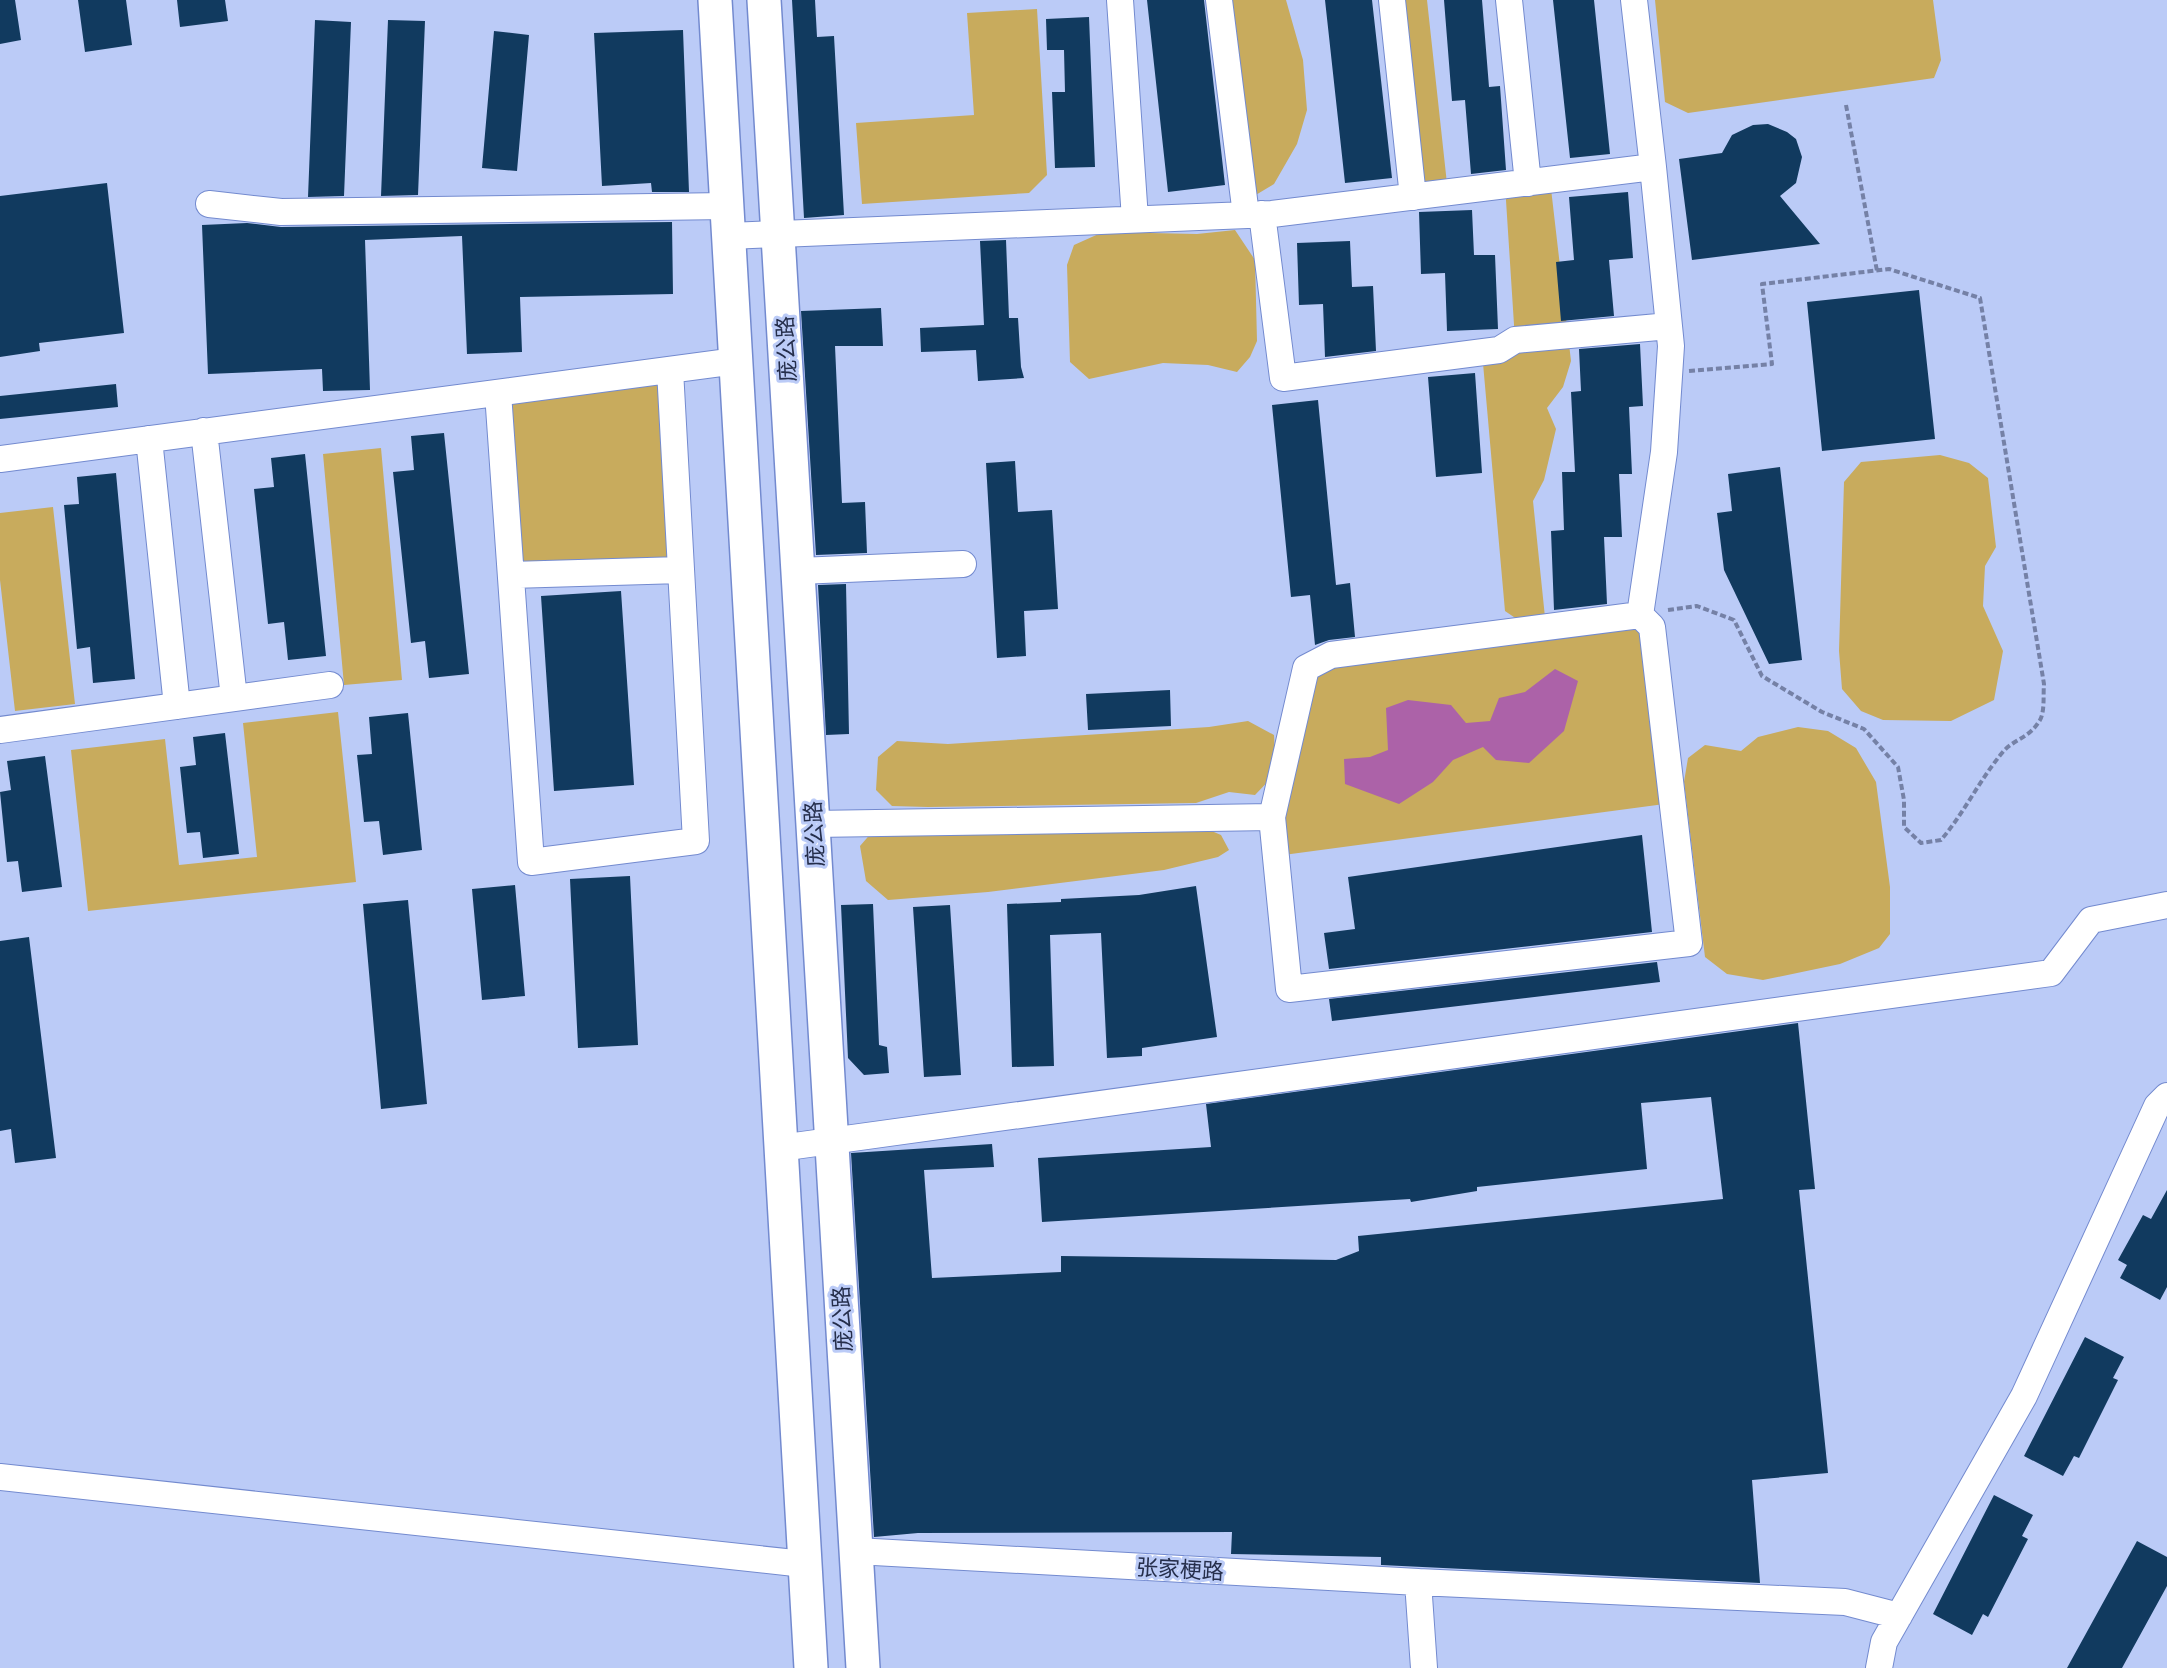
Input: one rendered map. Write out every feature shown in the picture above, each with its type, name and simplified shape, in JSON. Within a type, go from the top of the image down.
[{"type":"main road","points":[[716,0],[811,1668]]},
{"type":"main road","name":"庞公路","points":[[764,0],[863,1668]]},
{"type":"street","points":[[1120,0],[1135,219]]},
{"type":"street","points":[[1219,0],[1283,378],[1499,350],[1515,340],[1669,326]]},
{"type":"street","points":[[1392,0],[1413,197]]},
{"type":"street","points":[[1509,0],[1528,183]]},
{"type":"street","points":[[1634,0],[1671,346],[1664,452],[1640,615]]},
{"type":"street","points":[[209,204],[281,212],[728,221],[779,234],[1254,214],[1653,167]]},
{"type":"street","points":[[0,459],[736,361]]},
{"type":"street","points":[[498,393],[531,862],[696,841],[670,370]]},
{"type":"street","points":[[204,432],[234,698]]},
{"type":"street","points":[[149,439],[177,706]]},
{"type":"street","points":[[799,571],[963,564]]},
{"type":"street","points":[[511,576],[681,570]]},
{"type":"street","points":[[1640,615],[1652,627],[1689,943],[1290,989],[1272,817],[1306,668],[1331,655],[1640,615]]},
{"type":"street","points":[[0,730],[330,685]]},
{"type":"street","points":[[813,824],[1272,817]]},
{"type":"street","points":[[780,1148],[2051,973],[2091,920],[2167,906]]},
{"type":"street","points":[[1879,1668],[1884,1642],[2024,1396],[2157,1106],[2167,1095]]},
{"type":"street","points":[[0,1476],[804,1564]]},
{"type":"street","name":"张家梗路","points":[[856,1551],[1418,1582],[1845,1602],[1899,1616]]},
{"type":"street","points":[[1418,1582],[1424,1668]]},
{"type":"path","points":[[1846,105],[1877,271]]},
{"type":"path","points":[[1640,615],[1697,606],[1734,620],[1762,676],[1822,712],[1864,729],[1898,767],[1904,800],[1904,827],[1921,843],[1941,840],[1958,820],[1977,786],[2004,751],[2032,732],[2042,717],[2044,684],[1980,298],[1889,269],[1762,284],[1772,364],[1669,373]]},
{"type":"shaded area","points":[[1219,0],[1286,0],[1303,60],[1307,110],[1297,144],[1274,184],[1244,202]]},
{"type":"shaded area","points":[[1392,0],[1427,0],[1448,193],[1413,197]]},
{"type":"shaded area","points":[[1655,0],[1933,0],[1941,60],[1934,78],[1688,113],[1665,102]]},
{"type":"shaded area","points":[[1037,9],[1047,175],[1029,193],[862,204],[856,123],[974,115],[967,13]]},
{"type":"shaded area","points":[[1550,180],[1571,361],[1563,387],[1547,408],[1556,429],[1544,480],[1533,501],[1546,627],[1640,615],[1672,803],[1276,856],[1306,668],[1530,628],[1505,611],[1482,352],[1515,340],[1505,185]]},
{"type":"shaded area","points":[[1235,230],[1255,260],[1257,341],[1250,357],[1237,372],[1208,365],[1163,363],[1089,379],[1070,362],[1067,265],[1074,245],[1103,232],[1197,234]]},
{"type":"shaded area","points":[[670,370],[681,570],[511,575],[498,393]]},
{"type":"shaded area","points":[[381,448],[402,680],[344,685],[323,454]]},
{"type":"shaded area","points":[[1940,455],[1969,463],[1988,478],[1996,547],[1985,566],[1983,606],[2003,651],[1994,700],[1951,721],[1883,720],[1861,711],[1842,689],[1839,651],[1844,482],[1861,462]]},
{"type":"shaded area","points":[[53,507],[75,704],[15,711],[0,580],[0,513]]},
{"type":"shaded area","points":[[1555,669],[1578,681],[1564,731],[1529,763],[1496,760],[1483,747],[1453,760],[1433,782],[1399,804],[1345,784],[1344,759],[1370,757],[1388,750],[1386,708],[1408,700],[1451,705],[1466,723],[1490,721],[1499,698],[1525,692]]},
{"type":"shaded area","points":[[338,712],[356,882],[88,911],[71,750],[165,739],[179,865],[257,857],[243,723]]},
{"type":"shaded area","points":[[1248,721],[1274,735],[1276,773],[1255,795],[1229,792],[1196,803],[928,807],[892,806],[876,790],[878,757],[897,741],[948,744],[1209,727]]},
{"type":"shaded area","points":[[1798,727],[1828,731],[1856,748],[1876,782],[1890,887],[1890,934],[1879,948],[1840,964],[1763,980],[1727,974],[1705,957],[1684,782],[1688,758],[1705,745],[1741,751],[1758,737]]},
{"type":"shaded area","points":[[1195,824],[1221,835],[1229,850],[1218,857],[1164,870],[988,892],[888,900],[866,881],[860,846],[873,831]]},
{"type":"building","points":[[0,0],[15,0],[21,40],[0,44]]},
{"type":"building","points":[[78,0],[126,0],[132,45],[85,52]]},
{"type":"building","points":[[177,0],[225,0],[228,21],[180,27]]},
{"type":"building","points":[[792,0],[815,0],[817,37],[834,36],[844,215],[804,218]]},
{"type":"building","points":[[1147,0],[1204,0],[1225,185],[1168,192]]},
{"type":"building","points":[[1325,0],[1372,0],[1392,178],[1345,183]]},
{"type":"building","points":[[1444,0],[1482,0],[1489,87],[1500,86],[1506,170],[1471,174],[1465,100],[1452,101]]},
{"type":"building","points":[[1553,0],[1594,0],[1610,154],[1570,158]]},
{"type":"building","points":[[1089,17],[1095,167],[1055,168],[1052,92],[1065,92],[1064,50],[1047,50],[1046,19]]},
{"type":"building","points":[[315,20],[351,22],[344,196],[308,197]]},
{"type":"building","points":[[388,20],[425,21],[418,195],[381,196]]},
{"type":"building","points":[[683,30],[689,192],[652,192],[651,183],[602,186],[594,33]]},
{"type":"building","points":[[494,31],[529,35],[517,171],[482,168]]},
{"type":"building","points":[[1768,124],[1787,132],[1796,139],[1802,157],[1796,183],[1780,196],[1820,244],[1692,260],[1679,159],[1722,153],[1732,135],[1753,125]]},
{"type":"building","points":[[107,183],[124,333],[39,343],[40,351],[0,357],[0,196]]},
{"type":"building","points":[[1628,192],[1633,258],[1609,260],[1614,316],[1561,321],[1556,262],[1574,260],[1569,197]]},
{"type":"building","points":[[1472,210],[1474,255],[1495,255],[1498,329],[1447,331],[1445,273],[1421,274],[1419,212]]},
{"type":"building","points":[[672,222],[673,294],[520,297],[522,352],[467,354],[462,236],[365,240],[370,390],[323,391],[322,369],[208,374],[202,225],[247,223],[281,227]]},
{"type":"building","points":[[1006,240],[1009,318],[1018,318],[1021,367],[1024,378],[978,381],[976,350],[921,352],[920,328],[984,325],[980,241]]},
{"type":"building","points":[[1350,241],[1352,287],[1373,286],[1376,351],[1325,357],[1323,304],[1299,305],[1297,243]]},
{"type":"building","points":[[1919,290],[1935,439],[1822,451],[1807,302]]},
{"type":"building","points":[[881,308],[883,346],[835,346],[842,503],[865,502],[867,553],[816,555],[801,311]]},
{"type":"building","points":[[1640,344],[1643,406],[1629,407],[1632,474],[1619,474],[1622,537],[1604,537],[1607,604],[1554,610],[1551,531],[1564,530],[1562,472],[1575,472],[1571,392],[1581,391],[1579,349]]},
{"type":"building","points":[[1475,373],[1482,473],[1436,477],[1428,377]]},
{"type":"building","points":[[116,384],[118,407],[0,419],[0,396]]},
{"type":"building","points":[[1318,400],[1336,585],[1350,583],[1355,637],[1329,640],[1315,645],[1310,595],[1291,597],[1272,405]]},
{"type":"building","points":[[444,433],[469,674],[429,678],[425,641],[411,643],[393,472],[414,470],[411,436]]},
{"type":"building","points":[[305,454],[326,656],[288,660],[284,622],[268,624],[254,489],[274,487],[271,458]]},
{"type":"building","points":[[1015,461],[1018,512],[1052,510],[1058,609],[1024,611],[1026,656],[997,658],[986,463]]},
{"type":"building","points":[[1780,467],[1802,660],[1769,664],[1724,570],[1717,513],[1732,511],[1728,474]]},
{"type":"building","points":[[116,473],[135,679],[93,683],[90,647],[77,649],[64,505],[79,504],[77,477]]},
{"type":"building","points":[[846,584],[849,734],[826,735],[818,585]]},
{"type":"building","points":[[621,591],[634,785],[554,791],[541,596]]},
{"type":"building","points":[[1170,690],[1171,726],[1088,730],[1086,694]]},
{"type":"building","points":[[408,713],[422,850],[383,855],[379,821],[364,822],[357,755],[372,754],[369,717]]},
{"type":"building","points":[[225,733],[239,854],[203,858],[200,832],[187,833],[180,767],[196,765],[193,737]]},
{"type":"building","points":[[45,756],[62,887],[22,892],[18,861],[7,862],[0,792],[11,790],[7,761]]},
{"type":"building","points":[[1642,835],[1652,932],[1329,969],[1324,933],[1355,929],[1348,877]]},
{"type":"building","points":[[630,876],[638,1045],[578,1048],[570,879]]},
{"type":"building","points":[[515,885],[525,996],[482,1000],[472,889]]},
{"type":"building","points":[[1196,886],[1217,1037],[1142,1048],[1142,1056],[1107,1058],[1101,933],[1050,935],[1054,1066],[1012,1067],[1007,904],[1139,895]]},
{"type":"building","points":[[408,900],[427,1104],[381,1109],[363,904]]},
{"type":"building","points":[[873,904],[879,1045],[887,1047],[889,1073],[864,1075],[848,1058],[841,905]]},
{"type":"building","points":[[950,905],[961,1075],[924,1077],[913,907]]},
{"type":"building","points":[[29,937],[56,1158],[15,1163],[11,1129],[0,1131],[0,941]]},
{"type":"building","points":[[1657,962],[1660,982],[1332,1021],[1329,999]]},
{"type":"building","points":[[1798,1023],[1815,1189],[1799,1190],[1828,1473],[1752,1480],[1760,1583],[1381,1565],[1381,1557],[1231,1554],[1232,1532],[918,1533],[874,1537],[851,1153],[992,1144],[994,1167],[924,1170],[932,1278],[1061,1272],[1061,1256],[1336,1260],[1359,1251],[1358,1236],[1723,1199],[1711,1097],[1641,1103],[1647,1169],[1477,1187],[1477,1191],[1411,1202],[1410,1199],[1042,1222],[1038,1158],[1211,1147],[1206,1104]]},
{"type":"building","points":[[2167,1190],[2167,1287],[2160,1300],[2120,1278],[2127,1265],[2118,1260],[2143,1215],[2151,1219]]},
{"type":"building","points":[[2085,1337],[2124,1357],[2113,1378],[2118,1380],[2079,1458],[2074,1456],[2063,1476],[2024,1456]]},
{"type":"building","points":[[1994,1495],[2033,1515],[2022,1536],[2028,1539],[1988,1617],[1983,1614],[1972,1635],[1933,1614]]},
{"type":"building","points":[[2137,1541],[2167,1557],[2167,1586],[2122,1668],[2067,1668]]}]
